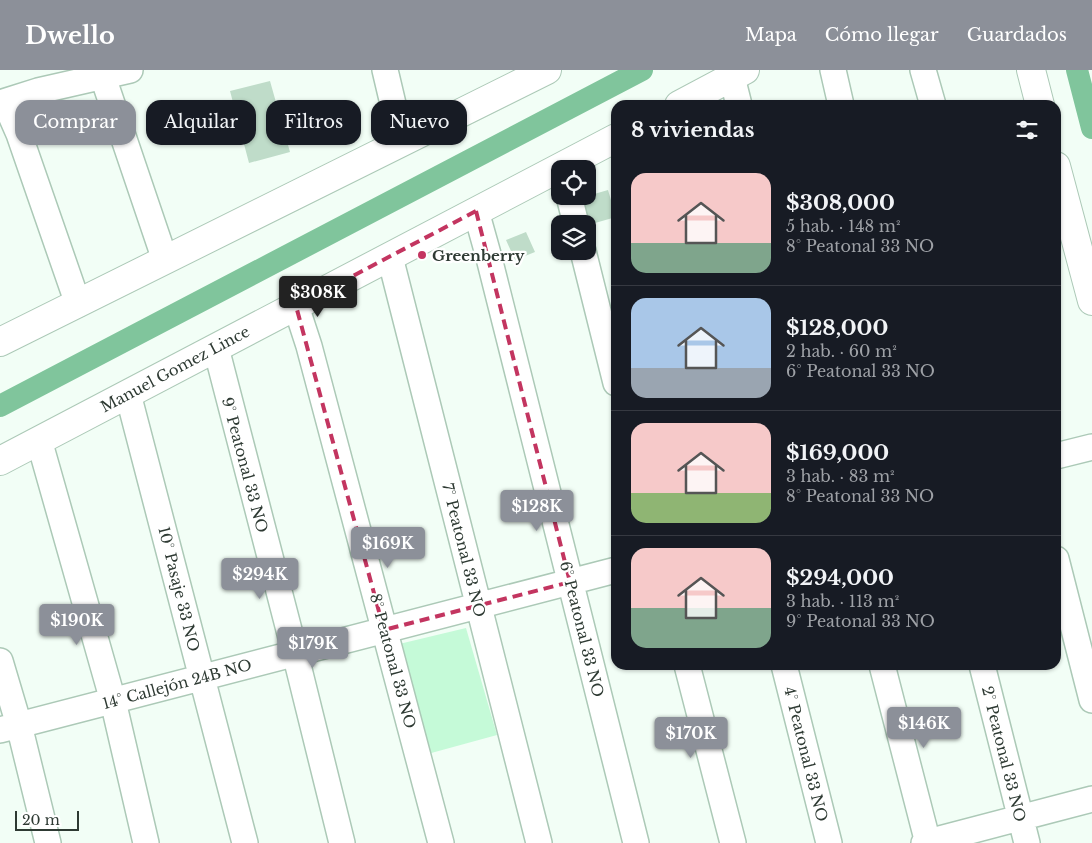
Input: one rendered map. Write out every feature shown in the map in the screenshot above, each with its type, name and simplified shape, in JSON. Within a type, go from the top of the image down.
[{"type":"main road","points":[[467,110],[547,70]]},
{"type":"main road","points":[[1031,70],[1039,100]]},
{"type":"main road","points":[[689,100],[739,74]]},
{"type":"main road","name":"Manuel Gomez Lince","points":[[576,160],[611,141]]},
{"type":"main road","points":[[0,342],[396,145]]},
{"type":"main road","name":"Manuel Gomez Lince","points":[[0,461],[551,174]]},
{"type":"main road","points":[[1061,185],[1092,301]]},
{"type":"street","points":[[78,304],[19,134],[2,102],[35,81],[103,78],[130,70]]},
{"type":"street","points":[[384,70],[392,100]]},
{"type":"street","points":[[833,70],[841,100]]},
{"type":"street","points":[[923,70],[932,100]]},
{"type":"street","points":[[739,74],[740,100]]},
{"type":"street","points":[[103,78],[165,260]]},
{"type":"street","name":"6° Peatonal 33 NO","points":[[476,211],[636,843]]},
{"type":"street","name":"7° Peatonal 33 NO","points":[[390,257],[539,843]]},
{"type":"street","points":[[585,260],[611,363]]},
{"type":"street","name":"8° Peatonal 33 NO","points":[[296,306],[309,346],[441,843]]},
{"type":"street","name":"9° Peatonal 33 NO","points":[[216,348],[342,843]]},
{"type":"street","name":"10° Pasaje 33 NO","points":[[128,394],[245,843]]},
{"type":"street","points":[[39,440],[113,701],[146,843]]},
{"type":"street","points":[[1061,455],[1092,447]]},
{"type":"street","name":"14° Callejón 24B NO","points":[[10,728],[611,571]]},
{"type":"street","points":[[1061,579],[1092,700]]},
{"type":"street","points":[[0,661],[10,728],[48,843]]},
{"type":"street","points":[[688,670],[732,843]]},
{"type":"street","name":"4° Peatonal 33 NO","points":[[785,670],[829,843]]},
{"type":"street","points":[[883,670],[926,843],[1092,799]]},
{"type":"street","name":"2° Peatonal 33 NO","points":[[983,670],[1027,843]]},
{"type":"highlighted area","points":[[476,211],[570,582],[384,630],[296,306]]},
{"type":"green space","points":[[466,628],[497,735],[424,755],[395,645]]},
{"type":"building","points":[[270,81],[275,100],[266,100],[266,145],[288,145],[290,152],[249,163],[244,145],[256,145],[256,100],[232,100],[230,91]]},
{"type":"building","points":[[608,190],[611,200],[611,218],[596,223],[596,215],[584,215],[580,205],[596,205],[596,193]]},
{"type":"building","points":[[526,232],[535,252],[515,260],[506,240]]},
{"type":"waterway","points":[[0,406],[642,70]]},
{"type":"waterway","points":[[1077,70],[1092,128]]},
{"type":"place","name":"Greenberry","points":[[422,255]]}]
